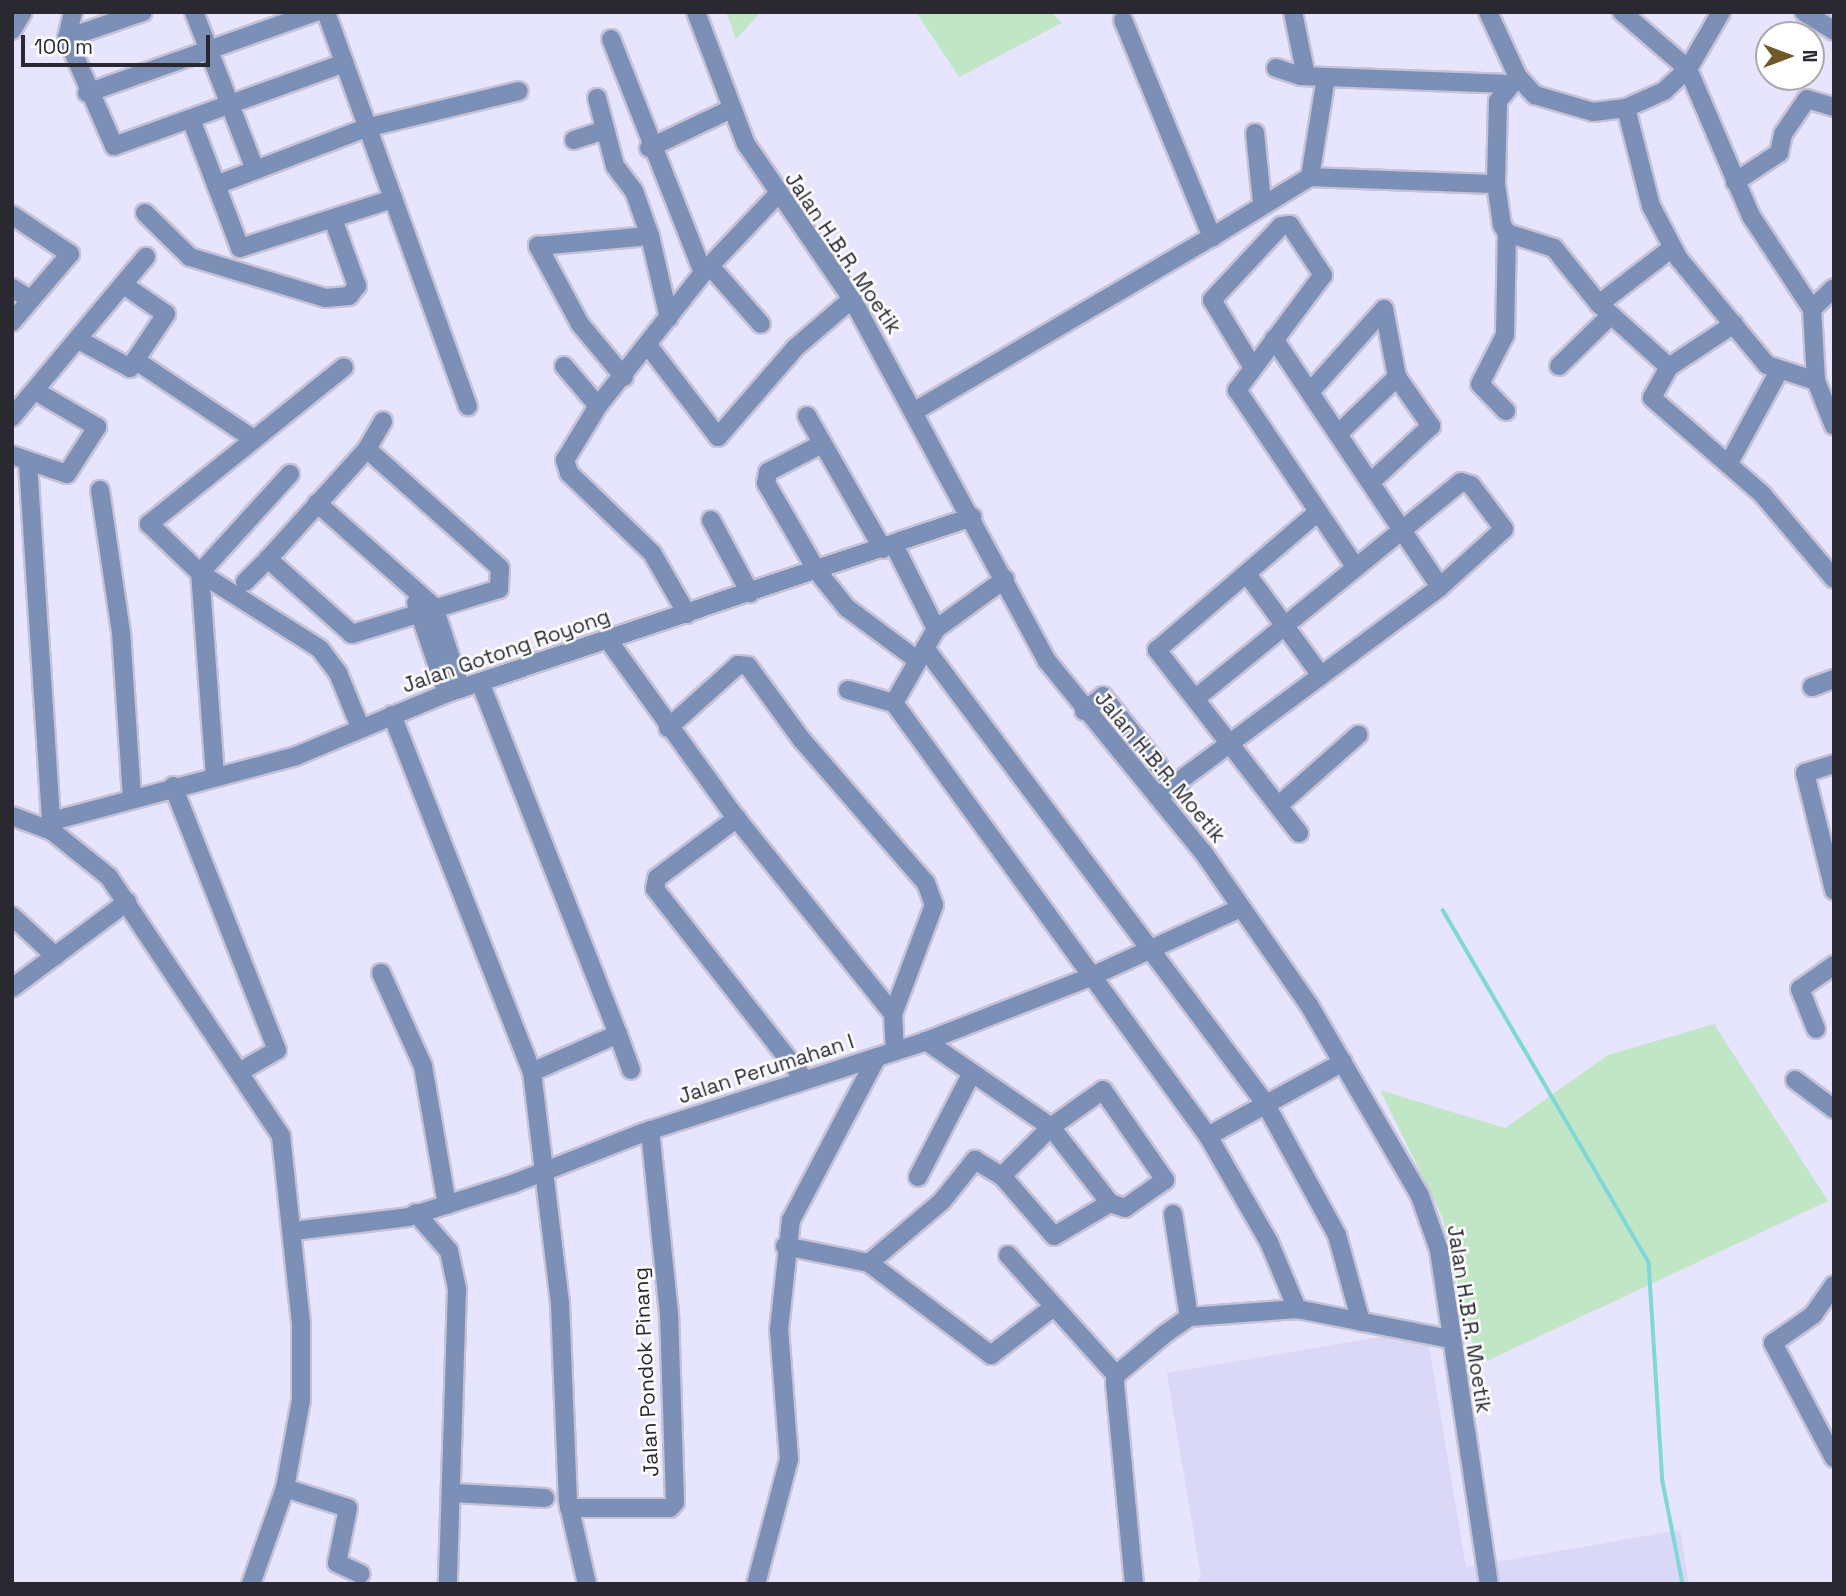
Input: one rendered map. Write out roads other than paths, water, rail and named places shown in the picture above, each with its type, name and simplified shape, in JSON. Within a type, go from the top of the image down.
[{"type":"street","points":[[12,30],[23,12]]},
{"type":"street","points":[[73,12],[67,37],[87,93],[114,146],[344,62]]},
{"type":"street","points":[[67,37],[143,12]]},
{"type":"street","points":[[194,12],[255,169]]},
{"type":"street","points":[[87,93],[316,12]]},
{"type":"street","points":[[326,12],[468,406]]},
{"type":"street","name":"Jalan H.B.R. Moetik","points":[[696,12],[731,109],[777,195],[852,299],[915,411],[1047,661],[1084,711],[1162,801],[1241,908],[1343,1062],[1427,1211],[1489,1584]]},
{"type":"street","points":[[1293,12],[1306,76]]},
{"type":"street","points":[[1488,12],[1513,80]]},
{"type":"street","points":[[1622,12],[1688,69],[1735,182],[1812,309],[1815,381],[1834,426]]},
{"type":"street","points":[[1276,68],[1306,76],[1513,80],[1535,95],[1566,109],[1626,108],[1664,91],[1688,69],[1721,12]]},
{"type":"street","points":[[1804,12],[1834,31]]},
{"type":"street","points":[[1124,20],[1212,237]]},
{"type":"street","points":[[611,39],[649,148],[707,270],[761,324]]},
{"type":"street","points":[[1310,177],[1326,77]]},
{"type":"street","points":[[1506,411],[1480,384],[1505,335],[1507,233],[1496,184],[1498,101],[1513,80]]},
{"type":"street","points":[[216,185],[366,128],[519,91]]},
{"type":"street","points":[[597,98],[615,166],[634,191],[650,236],[669,318]]},
{"type":"street","points":[[1735,182],[1779,153],[1783,135],[1807,99],[1834,107]]},
{"type":"street","points":[[1626,108],[1646,191],[1672,248],[1757,356],[1779,371],[1815,381]]},
{"type":"street","points":[[649,148],[731,109]]},
{"type":"street","points":[[191,119],[240,248],[393,200]]},
{"type":"street","points":[[574,140],[605,131]]},
{"type":"street","points":[[1255,133],[1262,202]]},
{"type":"street","points":[[915,411],[1212,237],[1262,202],[1310,177],[1496,184]]},
{"type":"street","points":[[687,614],[652,553],[565,466],[598,406],[650,348],[669,318],[707,270],[777,195]]},
{"type":"street","points":[[145,213],[190,257],[326,298],[349,296],[357,286],[333,219]]},
{"type":"street","points":[[12,215],[70,254],[12,322]]},
{"type":"street","points":[[1252,366],[1212,300],[1281,226],[1290,225],[1323,275],[1252,366],[1237,392],[1355,566]]},
{"type":"street","points":[[1507,233],[1554,248],[1605,309],[1669,367]]},
{"type":"street","points":[[624,377],[587,335],[538,246],[650,236]]},
{"type":"street","points":[[1559,366],[1605,309],[1672,248]]},
{"type":"street","points":[[12,417],[37,392],[146,257]]},
{"type":"street","points":[[79,340],[130,368],[166,314],[124,285]]},
{"type":"street","points":[[12,288],[31,300]]},
{"type":"street","points":[[1812,309],[1834,288]]},
{"type":"street","points":[[650,348],[718,437],[795,348],[852,299]]},
{"type":"street","points":[[1310,391],[1381,309],[1397,377],[1431,428],[1372,481]]},
{"type":"street","points":[[1734,324],[1669,367],[1653,386],[1654,403],[1729,463],[1834,579]]},
{"type":"street","points":[[1274,339],[1405,530],[1440,587]]},
{"type":"street","points":[[135,360],[252,438]]},
{"type":"street","points":[[564,366],[598,406]]},
{"type":"street","points":[[344,367],[150,521],[150,530],[200,573],[320,649],[338,673],[360,727]]},
{"type":"street","points":[[1729,463],[1779,371]]},
{"type":"street","points":[[1339,433],[1397,377]]},
{"type":"street","points":[[37,392],[97,428],[67,474],[20,459],[52,826]]},
{"type":"street","points":[[807,416],[822,444],[889,547],[936,629]]},
{"type":"street","points":[[245,582],[367,449],[383,421]]},
{"type":"street","points":[[822,444],[765,476],[817,571],[857,618],[921,654],[1265,1103],[1337,1235],[1361,1322]]},
{"type":"street","points":[[268,559],[349,634],[499,589],[503,574],[367,449]]},
{"type":"street","points":[[215,776],[200,573],[290,474]]},
{"type":"street","points":[[1162,801],[1234,747],[1320,674],[1440,587],[1504,529],[1464,482],[1355,566],[1286,628],[1195,699]]},
{"type":"street","points":[[100,490],[119,618],[132,796]]},
{"type":"street","points":[[317,503],[409,584],[426,610],[454,691]]},
{"type":"street","points":[[1299,833],[1158,647],[1317,513]]},
{"type":"street","name":"Jalan Gotong Royong","points":[[52,826],[132,796],[296,756],[360,727],[454,691],[972,517]]},
{"type":"street","points":[[711,520],[750,593]]},
{"type":"street","points":[[1247,574],[1320,674]]},
{"type":"street","points":[[894,703],[936,629],[1005,579]]},
{"type":"street","points":[[608,640],[668,728],[892,1014]]},
{"type":"street","points":[[668,728],[738,664],[748,666],[802,740],[926,883],[932,911],[892,1014],[895,1051]]},
{"type":"street","points":[[1812,687],[1834,679]]},
{"type":"street","points":[[480,682],[631,1070]]},
{"type":"street","points":[[848,690],[894,703],[1090,977],[1208,1136],[1269,1242],[1297,1309]]},
{"type":"street","points":[[1084,711],[1103,696],[1181,786]]},
{"type":"street","points":[[391,715],[532,1072],[562,1326],[569,1507],[587,1584]]},
{"type":"street","points":[[1279,806],[1358,735]]},
{"type":"street","points":[[1834,764],[1805,774],[1830,851],[1834,890]]},
{"type":"street","points":[[173,786],[278,1050],[241,1071]]},
{"type":"street","points":[[12,816],[52,826],[88,856],[127,902],[241,1071],[281,1136],[293,1231],[301,1400],[285,1488],[251,1584]]},
{"type":"street","points":[[737,818],[657,878],[655,889],[803,1078]]},
{"type":"street","points":[[12,988],[127,902]]},
{"type":"street","name":"Jalan Perumahan I","points":[[293,1231],[416,1213],[542,1174],[650,1130],[803,1078],[926,1041],[1090,977],[1241,908]]},
{"type":"street","points":[[12,916],[55,956]]},
{"type":"street","points":[[1816,1029],[1800,989],[1834,965]]},
{"type":"street","points":[[381,973],[423,1066],[447,1205]]},
{"type":"street","points":[[532,1072],[618,1034]]},
{"type":"street","points":[[926,1041],[1051,1128],[1110,1203],[1125,1208],[1165,1178],[1105,1092],[1094,1091],[1051,1128],[1002,1176]]},
{"type":"street","points":[[756,1584],[789,1459],[779,1330],[785,1246],[801,1195],[877,1057]]},
{"type":"street","points":[[1208,1136],[1343,1062]]},
{"type":"street","points":[[918,1177],[972,1073]]},
{"type":"street","points":[[1796,1080],[1834,1109]]},
{"type":"street","name":"Jalan Pondok Pinang","points":[[569,1507],[670,1508],[675,1502],[669,1314],[650,1130]]},
{"type":"street","points":[[869,1263],[942,1201],[971,1162],[1002,1176],[1054,1236],[1110,1203]]},
{"type":"street","points":[[416,1213],[443,1240],[453,1264],[454,1493],[448,1584]]},
{"type":"street","points":[[1173,1214],[1189,1317]]},
{"type":"street","points":[[785,1246],[869,1263],[991,1355],[1052,1308]]},
{"type":"street","points":[[1008,1255],[1052,1308],[1116,1375],[1134,1584]]},
{"type":"street","points":[[1832,1295],[1773,1343],[1834,1458]]},
{"type":"street","points":[[1116,1375],[1189,1317],[1297,1309],[1450,1339]]},
{"type":"street","points":[[285,1488],[348,1507],[337,1563],[360,1574]]},
{"type":"street","points":[[454,1493],[545,1498]]},
{"type":"waterway","points":[[1443,910],[1649,1262],[1663,1482],[1683,1584]]}]
